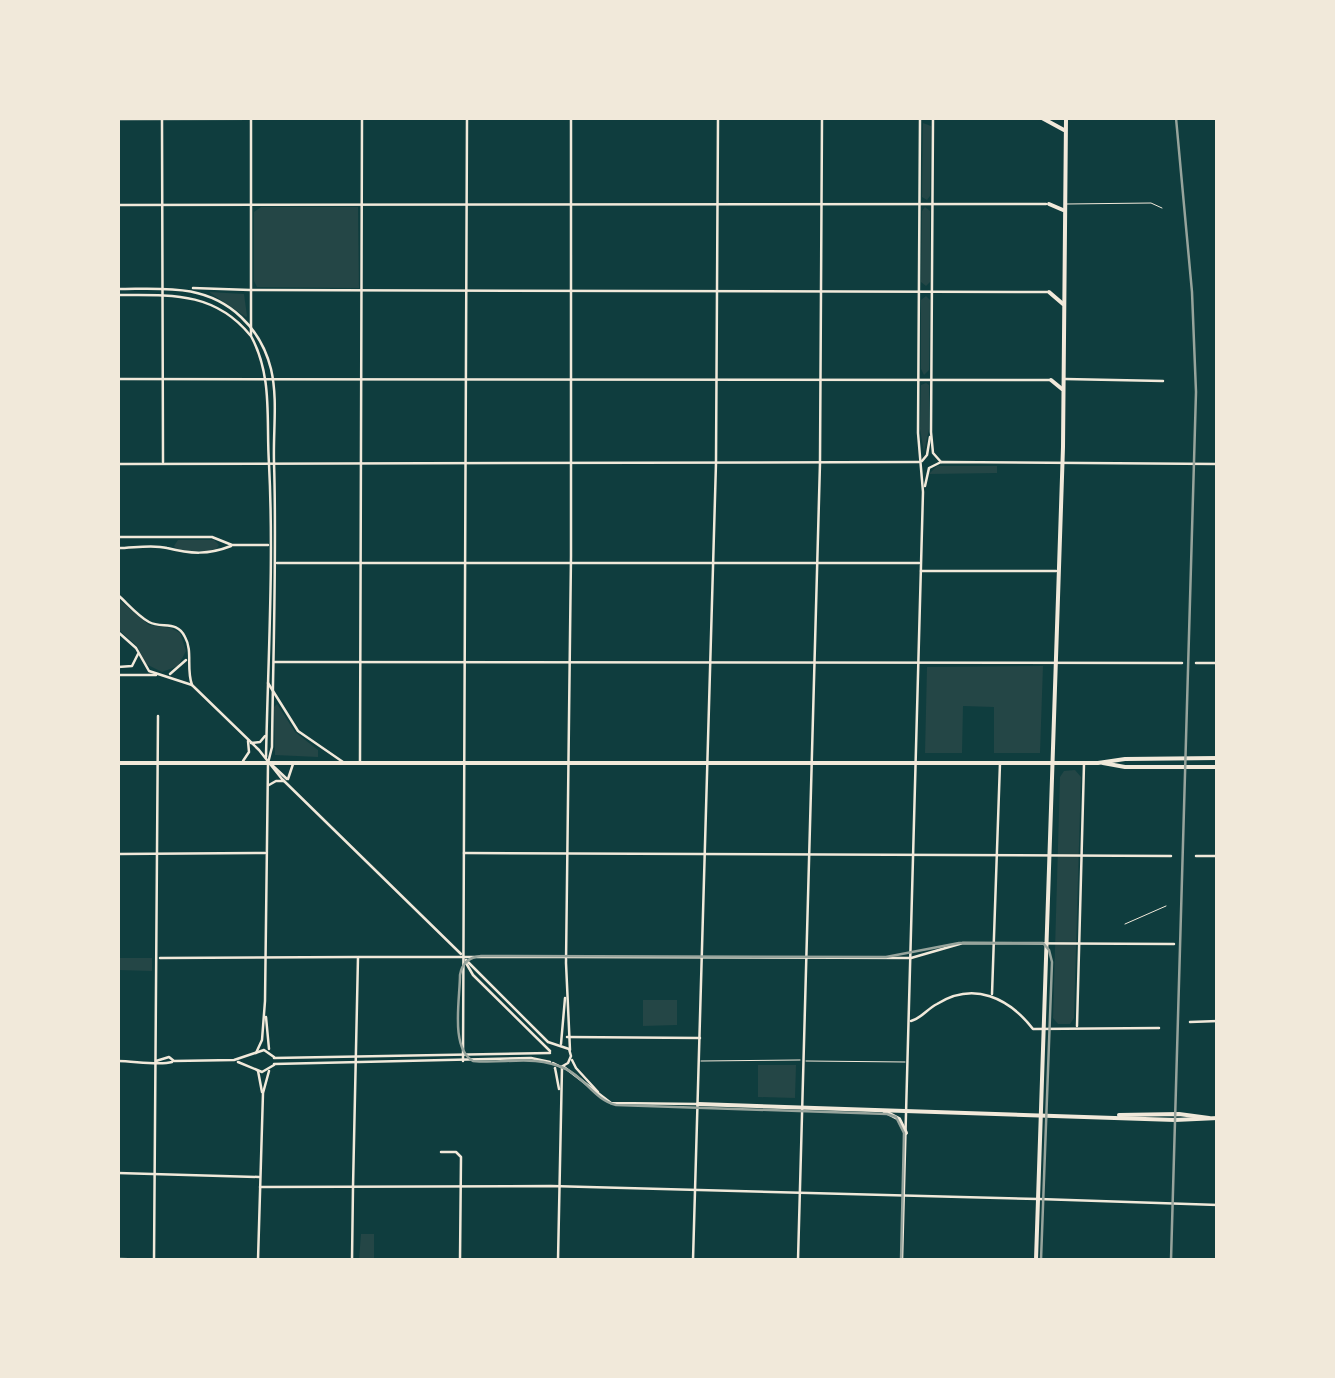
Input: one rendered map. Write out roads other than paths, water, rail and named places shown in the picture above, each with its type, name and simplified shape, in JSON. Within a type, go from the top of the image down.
[{"type":"main road","points":[[1042,118],[1065,132]]},
{"type":"main road","points":[[1036,1260],[1062,462],[1064,118],[1077,118]]},
{"type":"main road","points":[[1049,204],[1064,212]]},
{"type":"main road","points":[[1049,292],[1064,304]]},
{"type":"main road","points":[[1051,380],[1063,390]]},
{"type":"main road","points":[[118,763],[1098,763],[1218,758]]},
{"type":"main road","points":[[1098,763],[1125,767],[1218,767]]},
{"type":"main road","points":[[698,1104],[1175,1120],[1215,1118]]},
{"type":"main road","points":[[879,1109],[899,1119],[906,1134]]},
{"type":"street","points":[[162,118],[163,464]]},
{"type":"street","points":[[251,118],[251,336]]},
{"type":"street","points":[[360,762],[362,118]]},
{"type":"street","points":[[463,1059],[466,118]]},
{"type":"street","points":[[274,1061],[355,1064],[463,1059],[550,1052],[559,1045],[566,997],[568,853],[571,118]]},
{"type":"street","points":[[693,1260],[716,463],[718,118]]},
{"type":"street","points":[[798,1260],[818,562],[822,118]]},
{"type":"street","points":[[902,1260],[923,492],[918,378],[920,118]]},
{"type":"street","points":[[934,118],[932,432],[933,453],[941,462]]},
{"type":"street","points":[[118,119],[1042,118]]},
{"type":"street","points":[[1064,204],[1151,203],[1162,208]]},
{"type":"street","points":[[118,204],[1049,204]]},
{"type":"street","points":[[118,292],[181,288],[1049,292]]},
{"type":"street","points":[[181,288],[220,301],[251,327],[263,347],[270,379],[274,464],[273,689],[272,755],[267,761]]},
{"type":"street","points":[[118,292],[187,296],[212,303],[251,336],[270,379],[268,464],[272,545]]},
{"type":"street","points":[[1063,378],[1163,380]]},
{"type":"street","points":[[118,379],[1051,380]]},
{"type":"street","points":[[921,462],[932,432]]},
{"type":"street","points":[[118,464],[921,462]]},
{"type":"street","points":[[923,492],[929,468],[941,462],[1218,464]]},
{"type":"street","points":[[118,537],[212,537],[232,545],[272,545]]},
{"type":"street","points":[[171,537],[171,550]]},
{"type":"street","points":[[118,548],[214,554],[232,545]]},
{"type":"street","points":[[272,563],[921,563]]},
{"type":"street","points":[[920,571],[1057,571]]},
{"type":"street","points":[[118,594],[148,621],[180,630],[188,645],[192,685]]},
{"type":"street","points":[[118,632],[138,652],[144,666],[192,685],[267,761],[282,771],[548,1042],[571,1053]]},
{"type":"street","points":[[118,666],[134,664],[138,652]]},
{"type":"street","points":[[118,676],[162,675],[178,670],[187,659]]},
{"type":"street","points":[[271,662],[1182,663]]},
{"type":"street","points":[[263,1093],[256,1053],[262,1040],[265,1001],[266,682],[271,662]]},
{"type":"street","points":[[1196,663],[1218,663]]},
{"type":"street","points":[[266,682],[298,732],[344,762]]},
{"type":"street","points":[[118,1259],[156,1260],[158,716]]},
{"type":"street","points":[[249,741],[262,740],[266,735]]},
{"type":"street","points":[[241,763],[249,752],[249,741]]},
{"type":"street","points":[[288,781],[288,770],[294,762]]},
{"type":"street","points":[[992,996],[1000,763]]},
{"type":"street","points":[[1076,1028],[1084,763]]},
{"type":"street","points":[[268,786],[276,780],[288,781]]},
{"type":"street","points":[[118,854],[266,853]]},
{"type":"street","points":[[464,853],[1171,856]]},
{"type":"street","points":[[1196,856],[1218,856]]},
{"type":"street","points":[[1125,924],[1166,906]]},
{"type":"street","points":[[158,958],[911,958],[954,944],[1174,944]]},
{"type":"street","points":[[352,1260],[358,957]]},
{"type":"street","points":[[463,957],[474,975],[550,1052],[559,1091]]},
{"type":"street","points":[[909,1021],[918,1020],[936,1004],[969,993],[992,996],[1012,1006],[1033,1029],[1159,1028]]},
{"type":"street","points":[[566,997],[567,1037],[576,1068],[602,1098]]},
{"type":"street","points":[[265,1001],[274,1061]]},
{"type":"street","points":[[1190,1022],[1218,1022]]},
{"type":"street","points":[[567,1037],[700,1038]]},
{"type":"street","points":[[118,1062],[169,1057],[174,1061],[234,1060],[262,1050],[270,1052]]},
{"type":"street","points":[[558,1260],[559,1091],[563,1066],[571,1053]]},
{"type":"street","points":[[274,1061],[531,1058],[563,1066],[602,1098],[616,1103],[698,1104]]},
{"type":"street","points":[[234,1060],[269,1071]]},
{"type":"street","points":[[258,1260],[263,1093],[274,1061]]},
{"type":"street","points":[[699,1061],[908,1062]]},
{"type":"street","points":[[441,1152],[456,1152],[461,1157],[460,1260]]},
{"type":"street","points":[[118,1173],[260,1177]]},
{"type":"street","points":[[260,1187],[559,1186],[1218,1205]]},
{"type":"tram line","points":[[901,1260],[904,1133],[896,1117],[616,1105],[554,1064],[473,1061],[466,1055],[459,1034],[460,975],[464,964],[481,956],[886,957],[959,943],[1043,943],[1052,962],[1041,1260]]},
{"type":"railway","points":[[1171,1260],[1196,392],[1192,292],[1176,118]]}]
